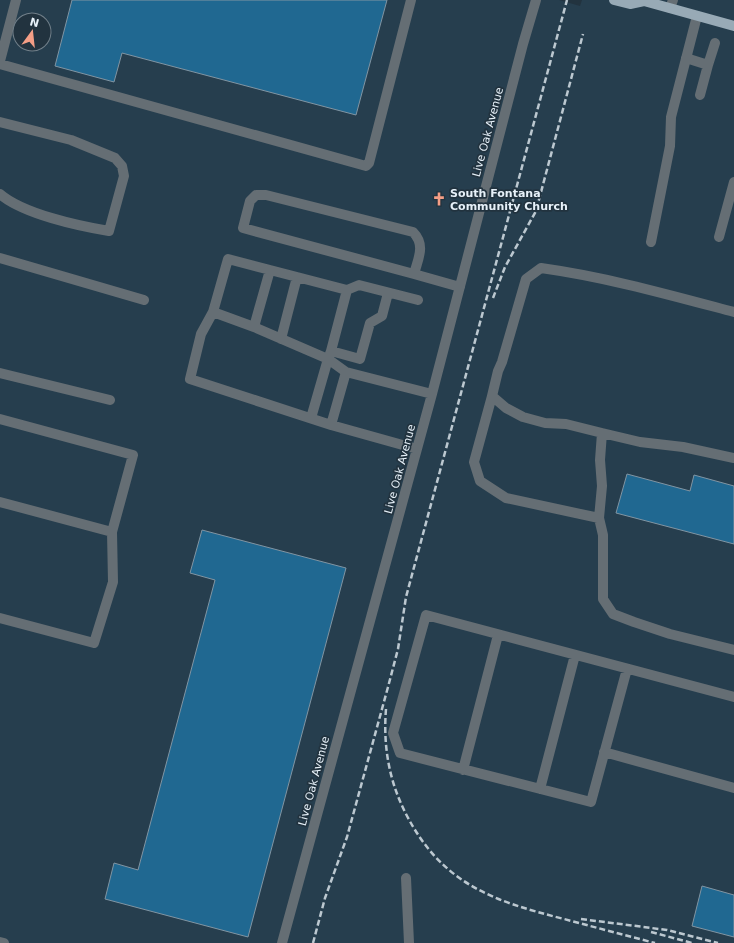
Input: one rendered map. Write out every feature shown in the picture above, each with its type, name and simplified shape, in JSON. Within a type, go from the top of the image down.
[{"type":"main road","points":[[614,0],[630,4],[644,1],[671,4],[697,16],[734,26]]},
{"type":"street","points":[[16,0],[0,62],[366,166],[369,163],[411,0]]},
{"type":"street","name":"Live Oak Avenue","points":[[282,943],[432,394],[536,0]]},
{"type":"street","points":[[651,242],[670,146],[671,117],[697,16]]},
{"type":"street","points":[[700,95],[715,43]]},
{"type":"street","points":[[686,58],[708,65]]},
{"type":"street","points":[[0,122],[71,140],[115,158],[122,166],[124,176],[109,231],[70,224],[17,205],[0,194]]},
{"type":"street","points":[[719,236],[734,182]]},
{"type":"street","points":[[414,274],[421,247],[419,238],[413,232],[266,194],[256,195],[250,201],[243,228],[460,287]]},
{"type":"street","points":[[0,258],[144,300]]},
{"type":"street","points":[[417,449],[331,425],[190,379],[202,334],[213,312],[228,259],[347,290],[359,285],[418,300]]},
{"type":"street","points":[[598,518],[506,498],[480,481],[474,462],[498,370],[502,362],[526,279],[541,268],[611,281],[734,312]]},
{"type":"street","points":[[254,327],[270,270]]},
{"type":"street","points":[[281,338],[297,277]]},
{"type":"street","points":[[311,418],[347,290]]},
{"type":"street","points":[[213,312],[329,355],[360,359],[370,323],[382,316],[388,293]]},
{"type":"street","points":[[329,355],[346,372],[432,394]]},
{"type":"street","points":[[331,425],[346,372]]},
{"type":"street","points":[[0,373],[110,400]]},
{"type":"street","points":[[492,396],[506,408],[524,417],[545,423],[566,424],[602,433],[734,458]]},
{"type":"street","points":[[0,420],[133,455],[112,532],[113,582],[94,643],[0,618]]},
{"type":"street","points":[[602,433],[600,460],[602,486],[598,518],[603,542],[603,599],[613,614],[670,634],[705,641],[722,648],[734,650]]},
{"type":"street","points":[[0,502],[112,532]]},
{"type":"street","points":[[627,669],[591,802],[400,753],[393,733],[426,616],[734,697]]},
{"type":"street","points":[[463,770],[498,635]]},
{"type":"street","points":[[540,789],[575,655]]},
{"type":"street","points":[[604,752],[734,788]]},
{"type":"street","points":[[406,878],[409,943]]},
{"type":"street","points":[[0,942],[4,943]]},
{"type":"shaded area","points":[[0,0],[559,0],[580,6],[582,0],[734,0],[734,943],[0,943]]},
{"type":"building","points":[[72,0],[387,0],[356,115],[122,53],[114,82],[55,66]]},
{"type":"building","points":[[627,474],[690,491],[694,475],[734,486],[734,544],[616,513]]},
{"type":"building","points":[[202,530],[346,568],[248,937],[105,899],[114,863],[138,870],[215,580],[190,573]]},
{"type":"building","points":[[702,886],[734,895],[734,937],[692,926]]},
{"type":"railway","points":[[313,943],[325,898],[347,837],[388,687],[398,649],[406,597],[567,0]]},
{"type":"railway","points":[[493,298],[505,267],[536,211],[583,34]]},
{"type":"railway","points":[[386,709],[385,736],[388,763],[400,802],[420,838],[436,857],[453,873],[472,886],[514,905],[655,943]]},
{"type":"railway","points":[[581,919],[667,930],[718,943]]},
{"type":"railway","points":[[651,932],[692,943]]},
{"type":"place","name":"South Fontana Community Church","points":[[439,199]]}]
